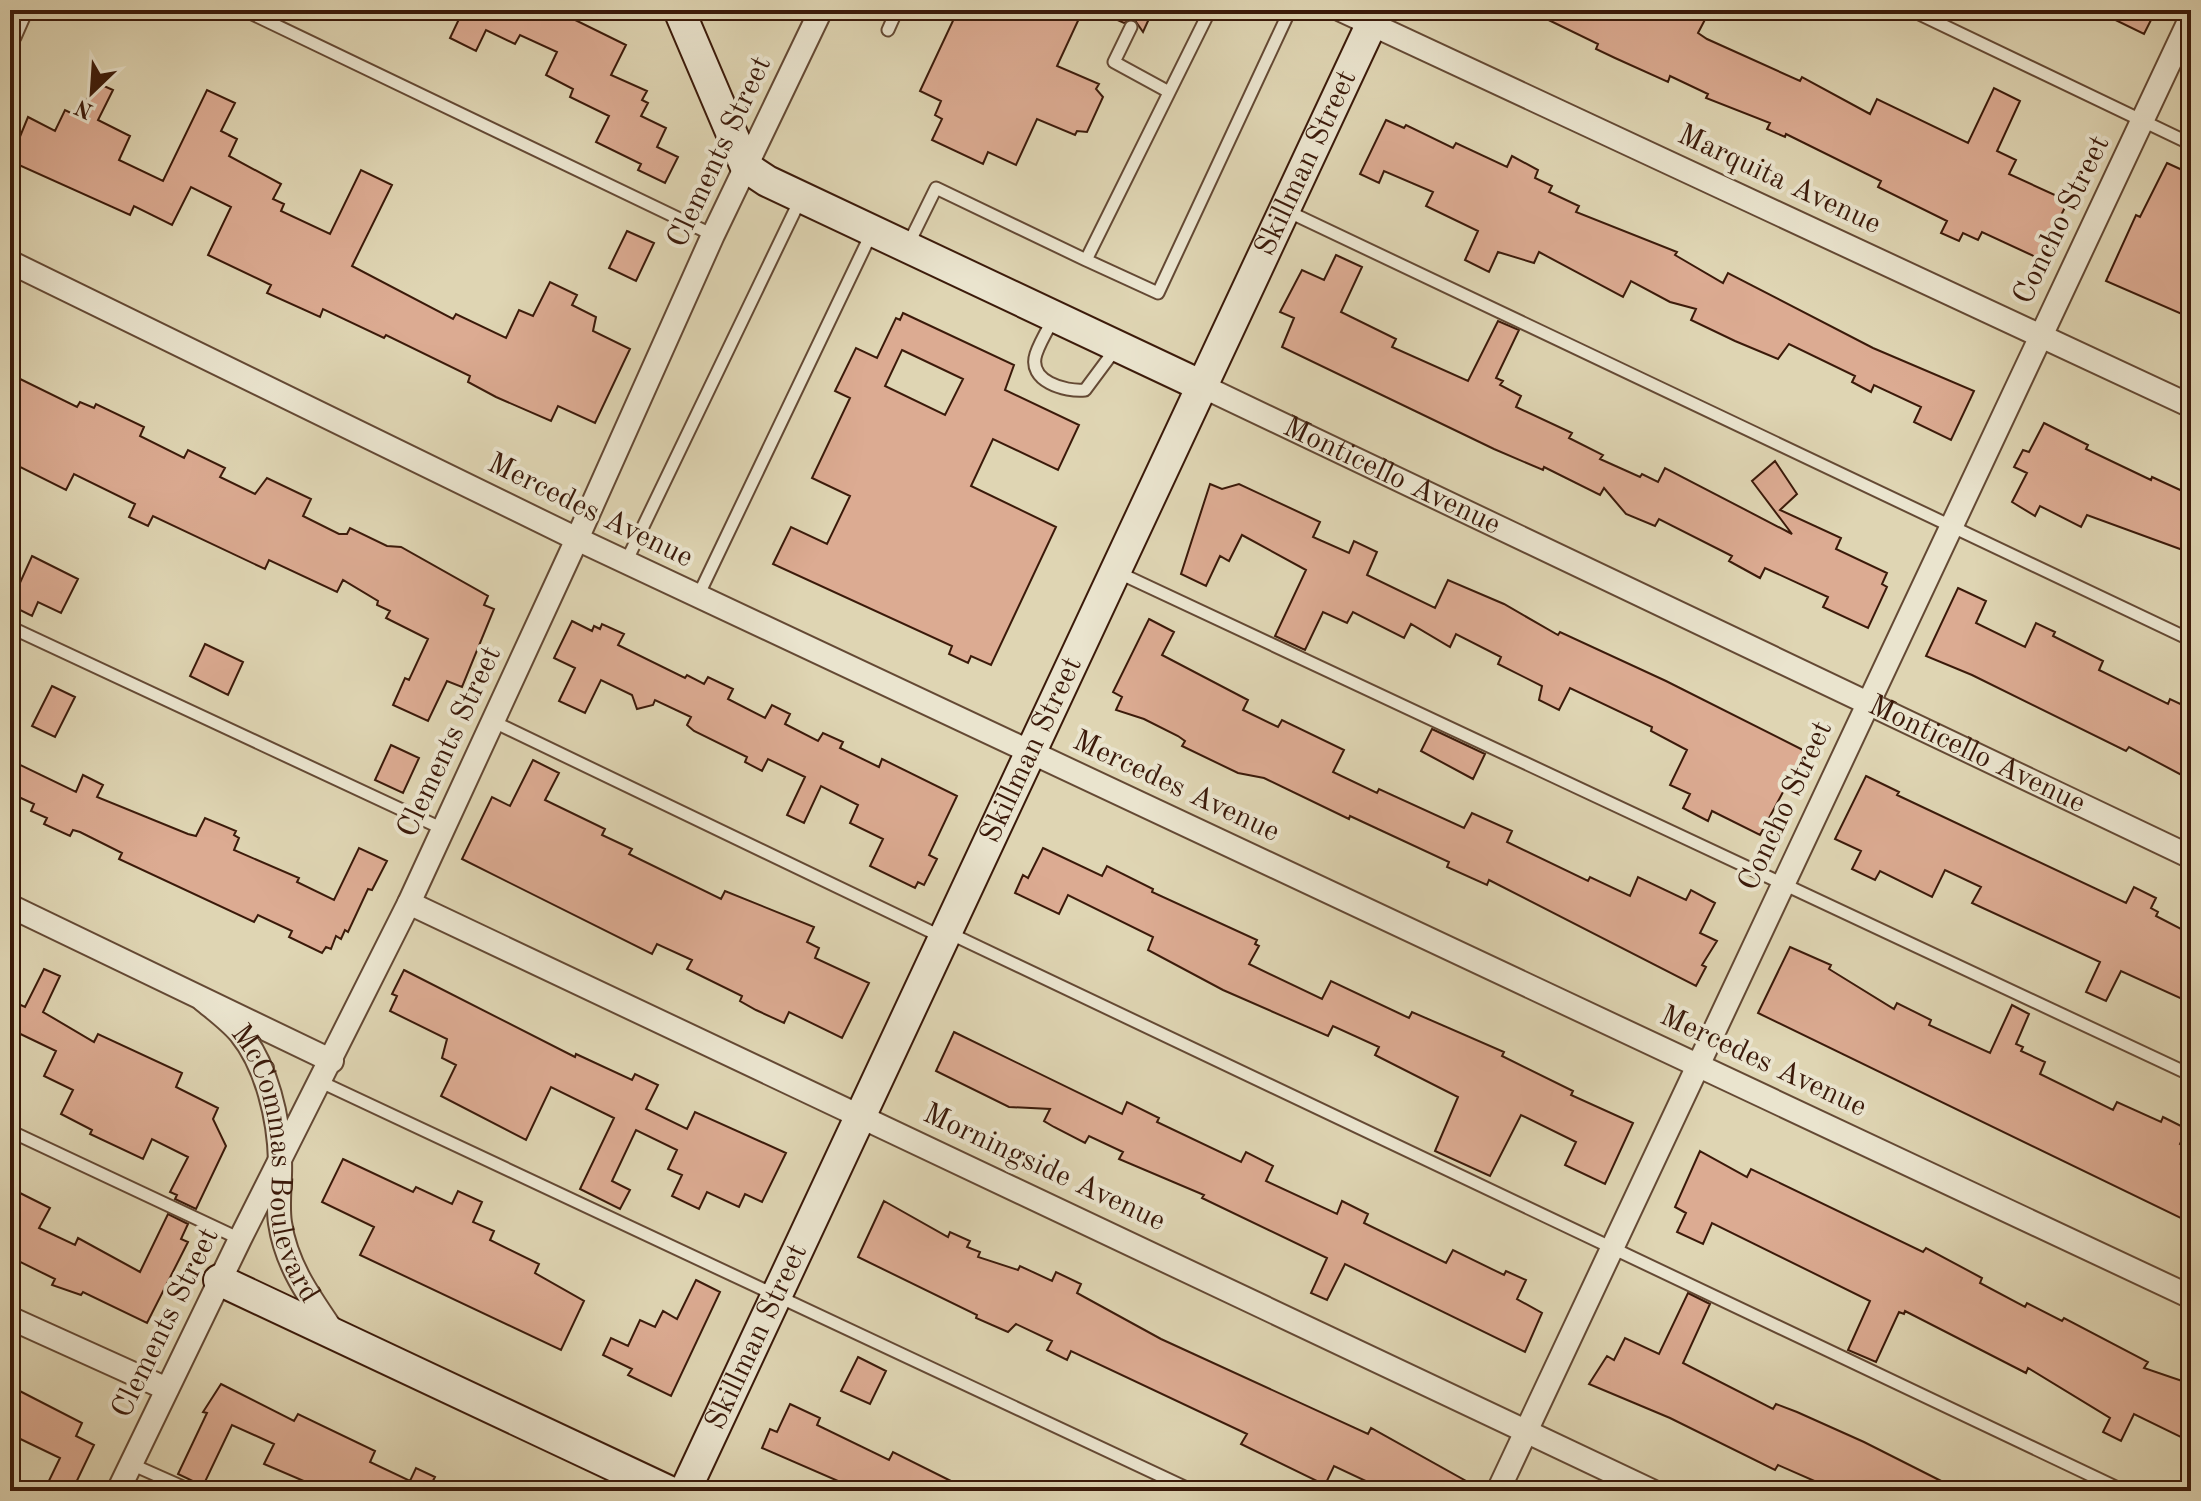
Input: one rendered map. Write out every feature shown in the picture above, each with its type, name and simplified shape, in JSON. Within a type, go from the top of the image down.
[{"type":"main road","points":[[679,10],[746,167]]},
{"type":"main road","name":"Skillman Street","points":[[685,1491],[1374,17]]},
{"type":"main road","name":"Monticello Avenue","points":[[746,167],[801,197],[1202,386]]},
{"type":"main road","name":"McCommas Boulevard","points":[[219,1280],[668,1491]]},
{"type":"street","points":[[10,35],[21,10]]},
{"type":"street","name":"Clements Street","points":[[118,1491],[219,1280],[409,903],[713,235],[821,10]]},
{"type":"street","name":"Marquita Avenue","points":[[1341,10],[1374,17],[2191,406]]},
{"type":"street","name":"Concho Street","points":[[1498,1491],[2191,17]]},
{"type":"street","name":"Mercedes Avenue","points":[[10,262],[577,539],[2191,1297]]},
{"type":"street","name":"Monticello Avenue","points":[[1202,386],[2191,857]]},
{"type":"street","name":"Morningside Avenue","points":[[409,903],[861,1114],[1652,1491]]},
{"type":"street","name":"McCommas Boulevard","points":[[10,906],[332,1061]]},
{"type":"street","name":"McCommas Boulevard","points":[[203,1000],[239,1032],[258,1062],[271,1105],[280,1158],[280,1223],[289,1256],[305,1290],[335,1335]]},
{"type":"street","points":[[10,1318],[167,1389]]},
{"type":"lane","points":[[244,10],[713,235]]},
{"type":"lane","points":[[888,30],[897,10]]},
{"type":"lane","points":[[1086,260],[1210,10]]},
{"type":"lane","points":[[907,247],[936,188],[1158,293],[1290,10]]},
{"type":"lane","points":[[1911,10],[2191,144]]},
{"type":"lane","points":[[1131,27],[1114,62],[1169,92]]},
{"type":"lane","points":[[626,562],[801,197]]},
{"type":"lane","points":[[1285,210],[2191,640]]},
{"type":"lane","points":[[698,596],[872,231]]},
{"type":"lane","points":[[1055,317],[1034,356],[1037,371],[1050,385],[1069,392],[1085,390],[1117,346]]},
{"type":"lane","points":[[1115,570],[2191,1075]]},
{"type":"lane","points":[[10,627],[443,829]]},
{"type":"lane","points":[[492,721],[1613,1246],[2124,1491]]},
{"type":"lane","points":[[321,1082],[1193,1491]]},
{"type":"lane","points":[[10,1131],[240,1239]]},
{"type":"lane","points":[[131,1464],[192,1491]]},
{"type":"building","points":[[444,10],[572,10],[569,17],[626,45],[611,75],[647,91],[642,100],[648,103],[641,116],[666,128],[657,147],[678,157],[665,183],[638,170],[641,164],[596,142],[609,116],[570,97],[573,89],[546,75],[557,52],[520,35],[515,44],[486,30],[476,51],[450,38],[460,17]]},
{"type":"building","points":[[958,10],[1083,10],[1057,66],[1099,84],[1096,89],[1103,97],[1087,132],[1077,131],[1075,135],[1037,119],[1016,165],[988,152],[983,164],[932,140],[942,119],[935,115],[941,101],[920,91]]},
{"type":"building","points":[[1095,10],[1153,10],[1143,32],[1134,19],[1124,23]]},
{"type":"building","points":[[1528,10],[1710,10],[1698,33],[1707,39],[1800,81],[1802,77],[1870,114],[1877,99],[1968,143],[1994,88],[2020,101],[1997,151],[2016,160],[2009,174],[2068,201],[2040,259],[1982,232],[1978,240],[1963,233],[1959,241],[1941,233],[1947,221],[1878,187],[1881,181],[1786,134],[1785,137],[1767,129],[1770,123],[1706,98],[1708,94],[1670,76],[1668,82],[1596,49],[1598,44]]},
{"type":"building","points":[[2095,10],[2156,10],[2144,34]]},
{"type":"building","points":[[95,82],[113,90],[98,120],[130,136],[119,160],[163,181],[207,90],[235,103],[221,131],[237,139],[229,156],[281,184],[273,199],[284,204],[281,211],[330,234],[361,170],[392,185],[352,266],[453,319],[456,314],[506,338],[519,310],[533,316],[550,282],[577,295],[572,305],[596,317],[593,331],[630,349],[595,423],[558,406],[551,421],[496,397],[468,382],[470,376],[386,335],[384,338],[323,309],[320,317],[267,293],[271,285],[208,255],[231,207],[191,187],[172,225],[134,206],[130,215],[10,161],[28,117],[55,131],[65,110],[79,117]]},
{"type":"building","points":[[1386,120],[1404,128],[1406,125],[1453,148],[1456,143],[1507,167],[1512,156],[1538,170],[1535,178],[1552,186],[1549,192],[1579,206],[1576,212],[1677,252],[1675,255],[1723,283],[1728,273],[1873,348],[1974,391],[1951,440],[1914,422],[1921,407],[1874,385],[1871,392],[1852,382],[1855,376],[1789,344],[1778,359],[1735,341],[1691,320],[1696,309],[1670,302],[1631,281],[1623,297],[1539,252],[1534,263],[1498,252],[1489,272],[1465,260],[1478,231],[1426,206],[1433,192],[1384,171],[1379,183],[1360,174]]},
{"type":"building","points":[[2167,163],[2191,174],[2191,318],[2106,281],[2136,215],[2140,217]]},
{"type":"building","points":[[627,231],[654,243],[636,281],[609,268]]},
{"type":"building","points":[[1336,255],[1362,267],[1341,312],[1396,339],[1392,347],[1468,381],[1498,321],[1519,330],[1496,378],[1503,381],[1500,385],[1521,396],[1516,407],[1572,433],[1569,438],[1603,455],[1600,459],[1658,482],[1665,468],[1792,534],[1752,481],[1775,461],[1797,494],[1780,510],[1841,538],[1836,549],[1887,573],[1882,584],[1887,587],[1868,628],[1823,607],[1828,597],[1765,568],[1760,578],[1729,561],[1732,556],[1659,519],[1655,526],[1626,514],[1604,488],[1600,495],[1544,467],[1543,470],[1494,449],[1282,347],[1294,318],[1280,312],[1302,270],[1324,280]]},
{"type":"building","points":[[903,313],[1014,365],[1005,390],[1079,425],[1058,470],[993,439],[971,486],[1056,527],[991,665],[971,656],[968,663],[949,654],[952,646],[773,564],[791,527],[827,544],[850,496],[812,478],[850,398],[835,391],[856,348],[877,358],[896,318],[900,320]],"holes":[[[902,350],[963,379],[945,415],[885,386]]]},
{"type":"building","points":[[10,374],[77,407],[80,402],[94,408],[96,404],[144,427],[140,436],[184,458],[188,450],[225,468],[220,477],[255,494],[267,478],[311,499],[303,516],[339,534],[347,534],[350,528],[387,546],[401,547],[488,596],[484,605],[494,609],[462,687],[447,681],[428,721],[393,705],[405,678],[409,680],[428,639],[386,618],[390,611],[377,605],[378,601],[343,580],[337,592],[269,560],[265,569],[153,516],[148,526],[129,517],[135,504],[74,474],[66,490],[10,462]]},
{"type":"building","points":[[2044,423],[2088,445],[2086,449],[2191,495],[2191,553],[2087,515],[2081,527],[2040,506],[2035,516],[2012,502],[2027,473],[2014,467],[2023,450],[2029,452]]},
{"type":"building","points":[[1210,484],[1222,489],[1239,484],[1320,522],[1313,537],[1349,553],[1354,541],[1377,552],[1367,575],[1435,608],[1448,580],[1504,604],[1558,635],[1560,632],[1666,681],[1805,751],[1760,835],[1712,811],[1708,821],[1683,808],[1690,794],[1670,785],[1687,750],[1651,731],[1652,727],[1570,688],[1559,710],[1539,700],[1542,686],[1498,664],[1501,657],[1456,634],[1450,647],[1411,624],[1404,638],[1353,612],[1347,623],[1323,612],[1305,650],[1275,636],[1306,570],[1242,535],[1229,561],[1220,556],[1206,586],[1181,574]]},
{"type":"building","points":[[32,556],[78,579],[61,613],[38,602],[32,616],[10,605]]},
{"type":"building","points":[[1958,588],[1986,601],[1976,623],[2025,647],[2036,623],[2055,632],[2053,636],[2103,661],[2099,670],[2168,704],[2170,699],[2191,709],[2191,780],[2129,747],[2126,751],[1972,675],[1926,656]]},
{"type":"building","points":[[1149,619],[1174,632],[1162,655],[1248,700],[1243,710],[1278,727],[1282,720],[1344,750],[1333,772],[1377,793],[1379,789],[1464,828],[1472,813],[1512,831],[1507,842],[1588,881],[1590,877],[1630,896],[1638,877],[1686,900],[1691,890],[1715,903],[1700,933],[1717,941],[1702,965],[1706,967],[1696,986],[1489,880],[1487,885],[1447,867],[1449,862],[1264,778],[1238,773],[1182,746],[1185,741],[1178,736],[1144,719],[1116,710],[1122,697],[1113,692]]},
{"type":"building","points":[[572,621],[592,631],[594,626],[600,629],[602,624],[624,634],[618,645],[685,678],[687,675],[704,684],[708,677],[733,689],[728,699],[765,718],[772,705],[790,714],[785,724],[818,741],[823,733],[843,742],[840,748],[879,767],[882,759],[957,796],[929,855],[937,859],[924,885],[918,882],[915,888],[870,866],[883,839],[850,823],[858,805],[821,786],[804,823],[787,815],[805,777],[768,759],[762,771],[745,762],[747,757],[694,731],[687,725],[691,717],[655,700],[653,705],[637,709],[632,695],[601,680],[585,713],[559,701],[575,668],[554,658]]},
{"type":"building","points":[[205,644],[243,662],[228,695],[190,676]]},
{"type":"building","points":[[52,686],[75,697],[55,737],[32,726]]},
{"type":"building","points":[[1432,729],[1485,754],[1473,779],[1421,751]]},
{"type":"building","points":[[391,745],[419,758],[403,793],[375,780]]},
{"type":"building","points":[[10,760],[76,792],[83,775],[103,785],[97,797],[188,834],[196,836],[205,818],[236,831],[234,835],[239,838],[234,850],[299,878],[297,882],[334,900],[359,848],[387,861],[372,890],[368,889],[348,932],[345,930],[341,939],[336,936],[331,949],[326,947],[322,953],[289,937],[292,931],[258,915],[254,922],[119,859],[122,853],[80,832],[73,830],[70,836],[44,824],[47,818],[31,811],[34,804],[10,793]]},
{"type":"building","points":[[533,760],[559,773],[545,800],[605,829],[602,835],[632,849],[629,854],[721,899],[725,891],[814,927],[807,942],[819,948],[815,958],[869,983],[842,1038],[789,1012],[784,1023],[756,1010],[740,1001],[742,996],[687,969],[692,960],[657,944],[652,954],[462,859],[492,797],[510,806]]},
{"type":"building","points":[[1866,776],[1899,792],[1897,795],[2126,903],[2134,887],[2156,898],[2151,908],[2158,912],[2156,916],[2191,934],[2191,1003],[2121,971],[2106,1001],[2086,992],[2100,962],[1972,903],[1981,887],[1945,870],[1932,897],[1880,871],[1875,880],[1852,869],[1861,851],[1835,839]]},
{"type":"building","points":[[1043,848],[1102,876],[1107,866],[1153,889],[1152,892],[1257,940],[1255,944],[1259,946],[1249,964],[1322,999],[1331,981],[1409,1018],[1412,1012],[1504,1052],[1502,1056],[1573,1091],[1571,1095],[1633,1123],[1605,1184],[1565,1165],[1576,1142],[1521,1115],[1490,1176],[1435,1151],[1458,1097],[1375,1055],[1379,1047],[1333,1026],[1328,1036],[1223,990],[1148,950],[1153,937],[1068,895],[1059,914],[1015,893],[1023,875],[1028,878]]},
{"type":"building","points":[[1790,947],[1831,965],[1829,969],[1894,1009],[1897,1003],[1931,1020],[1929,1025],[1990,1053],[2012,1005],[2029,1014],[2016,1044],[2023,1047],[2021,1051],[2045,1062],[2040,1074],[2113,1110],[2117,1102],[2161,1122],[2163,1117],[2187,1129],[2180,1144],[2191,1149],[2191,1223],[1758,1013]]},
{"type":"building","points":[[44,969],[60,976],[43,1012],[94,1042],[98,1034],[182,1073],[176,1087],[218,1108],[213,1119],[226,1146],[196,1209],[175,1199],[177,1195],[170,1192],[188,1157],[152,1139],[143,1159],[90,1134],[92,1130],[61,1114],[73,1090],[44,1076],[56,1051],[10,1029],[10,1000],[25,1007]]},
{"type":"building","points":[[404,970],[575,1057],[576,1054],[632,1080],[635,1074],[658,1085],[646,1109],[687,1129],[695,1112],[786,1153],[762,1202],[745,1194],[739,1207],[707,1192],[699,1209],[672,1196],[682,1175],[668,1169],[677,1150],[636,1130],[612,1181],[630,1190],[620,1209],[580,1189],[614,1118],[551,1087],[526,1140],[441,1096],[456,1065],[442,1058],[447,1039],[390,1011],[397,996],[392,994]]},
{"type":"building","points":[[954,1032],[1122,1114],[1127,1102],[1159,1118],[1157,1122],[1241,1162],[1246,1152],[1273,1166],[1266,1181],[1337,1214],[1342,1201],[1368,1214],[1364,1223],[1446,1263],[1453,1250],[1504,1275],[1506,1271],[1526,1280],[1517,1299],[1542,1313],[1525,1352],[1345,1264],[1327,1300],[1311,1293],[1327,1258],[1202,1198],[1204,1195],[1119,1159],[1123,1152],[1089,1136],[1085,1143],[1054,1127],[1044,1121],[1050,1109],[1009,1107],[936,1071]]},
{"type":"building","points":[[1700,1151],[1747,1177],[1751,1169],[1923,1252],[1926,1248],[1982,1278],[1980,1283],[2025,1307],[2027,1303],[2062,1321],[2064,1318],[2148,1362],[2144,1368],[2191,1384],[2191,1442],[2134,1414],[2121,1441],[2103,1432],[2110,1418],[2028,1368],[2026,1373],[1905,1311],[1904,1314],[1899,1312],[1876,1362],[1848,1350],[1870,1301],[1712,1223],[1703,1244],[1677,1232],[1686,1213],[1675,1207]]},
{"type":"building","points":[[343,1159],[413,1192],[416,1187],[452,1204],[458,1191],[482,1202],[473,1222],[494,1231],[490,1240],[539,1264],[535,1273],[584,1301],[561,1350],[360,1255],[374,1227],[322,1202]]},
{"type":"building","points":[[10,1188],[50,1208],[39,1228],[75,1245],[78,1238],[140,1272],[168,1214],[188,1224],[181,1239],[188,1242],[147,1323],[83,1292],[81,1295],[52,1285],[55,1279],[10,1257]]},
{"type":"building","points":[[884,1201],[948,1237],[950,1232],[970,1241],[967,1247],[980,1252],[978,1257],[1018,1270],[1020,1266],[1052,1281],[1056,1272],[1081,1284],[1077,1293],[1161,1339],[1368,1434],[1371,1428],[1484,1491],[1387,1491],[1334,1466],[1325,1485],[1241,1444],[1247,1434],[1071,1351],[1067,1360],[1047,1350],[1052,1341],[1016,1324],[1008,1332],[976,1318],[977,1315],[858,1257]]},
{"type":"building","points":[[696,1280],[720,1292],[671,1396],[628,1375],[632,1369],[603,1355],[611,1338],[628,1346],[640,1320],[655,1327],[663,1311],[677,1319]]},
{"type":"building","points":[[1688,1293],[1710,1304],[1683,1363],[1773,1409],[1776,1404],[1797,1412],[1961,1491],[1823,1491],[1826,1486],[1778,1465],[1775,1470],[1670,1418],[1589,1384],[1607,1356],[1614,1360],[1625,1338],[1659,1354]]},
{"type":"building","points":[[858,1357],[886,1371],[870,1404],[841,1391]]},
{"type":"building","points":[[221,1384],[294,1421],[298,1414],[375,1451],[370,1462],[410,1481],[416,1468],[435,1477],[428,1490],[431,1491],[327,1491],[264,1464],[274,1444],[232,1425],[203,1486],[178,1474],[207,1413],[203,1412]]},
{"type":"building","points":[[10,1386],[82,1423],[76,1436],[94,1445],[72,1491],[44,1491],[60,1458],[10,1434]]},
{"type":"building","points":[[790,1404],[820,1418],[817,1425],[889,1460],[893,1452],[971,1491],[861,1491],[762,1448],[770,1429],[777,1432]]}]
